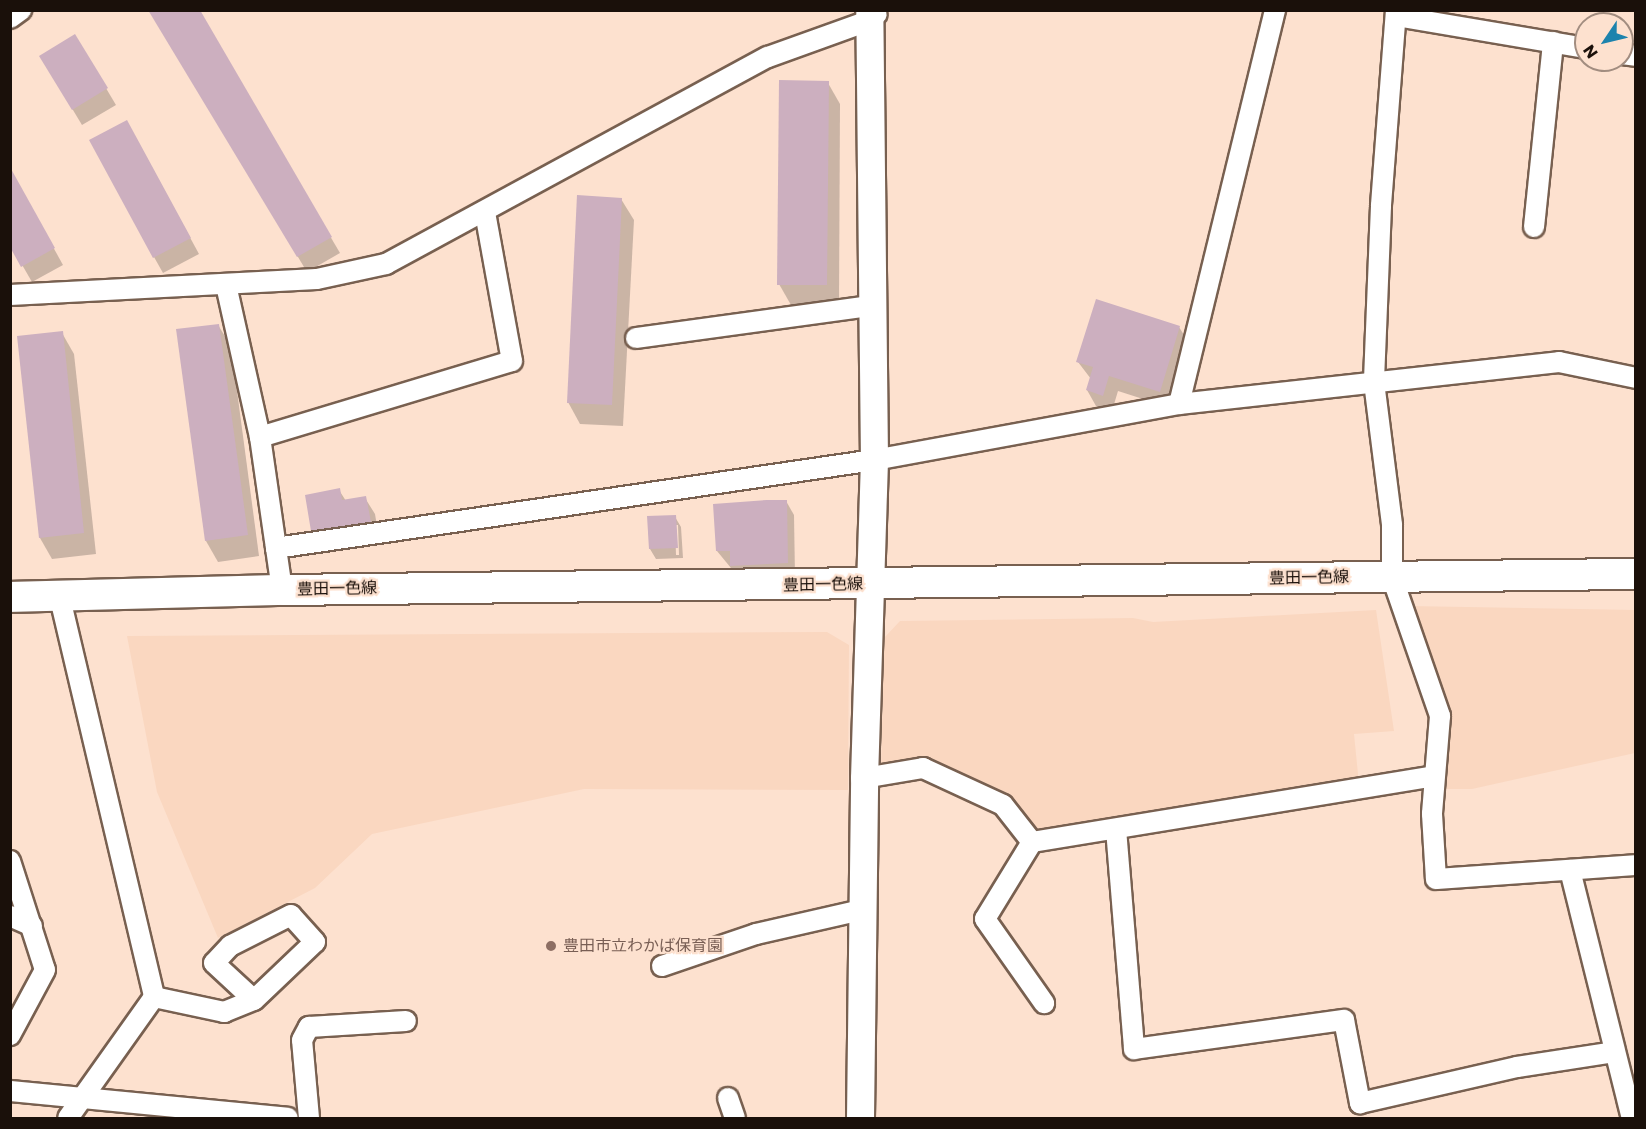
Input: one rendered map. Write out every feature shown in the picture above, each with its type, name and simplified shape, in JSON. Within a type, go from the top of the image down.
[{"type":"main road","name":"豊田一色線","points":[[10,597],[282,590],[1635,574]]},
{"type":"street","points":[[10,18],[21,10]]},
{"type":"street","points":[[1179,404],[1275,10]]},
{"type":"street","points":[[1574,46],[1396,13],[1381,206],[1374,382],[1392,525],[1392,577],[1440,716],[1434,776],[1436,879],[1635,865]]},
{"type":"street","points":[[10,295],[226,285],[354,274],[386,264],[485,213],[768,57],[873,14],[870,306],[874,460],[872,584],[864,778],[860,1119]]},
{"type":"street","points":[[1534,227],[1553,42]]},
{"type":"street","points":[[260,437],[512,361],[485,213]]},
{"type":"street","points":[[226,285],[260,437],[282,590]]},
{"type":"street","points":[[636,338],[870,306]]},
{"type":"street","points":[[276,548],[737,477],[874,460],[1179,404],[1558,362],[1635,378]]},
{"type":"street","points":[[59,594],[154,997],[68,1119]]},
{"type":"street","points":[[864,778],[923,768],[1003,805],[1032,842]]},
{"type":"street","points":[[1044,1003],[985,919],[1032,842],[1434,776]]},
{"type":"street","points":[[1116,829],[1134,1049],[1344,1020],[1360,1103],[1517,1067],[1614,1052]]},
{"type":"street","points":[[10,861],[45,970],[10,1035]]},
{"type":"street","points":[[1570,870],[1632,1119]]},
{"type":"street","points":[[662,966],[756,933],[862,910]]},
{"type":"street","points":[[154,997],[224,1012],[254,1000],[315,942],[291,915],[230,946],[214,963],[254,1000]]},
{"type":"street","points":[[10,916],[32,927]]},
{"type":"street","points":[[309,1119],[302,1040],[309,1027],[406,1021]]},
{"type":"street","points":[[10,1092],[86,1096],[288,1119]]},
{"type":"street","points":[[728,1098],[735,1119]]},
{"type":"shaded area","points":[[1408,606],[1635,610],[1635,753],[1472,789],[1445,789],[1440,716]]},
{"type":"shaded area","points":[[1376,610],[1394,731],[1354,734],[1359,784],[1034,832],[977,789],[881,769],[884,638],[900,621],[1133,618],[1153,622]]},
{"type":"shaded area","points":[[827,632],[849,645],[848,790],[584,789],[372,834],[315,888],[218,938],[157,792],[127,636]]},
{"type":"building","points":[[148,10],[200,10],[332,237],[297,257]]},
{"type":"building","points":[[75,34],[108,88],[72,110],[39,56]]},
{"type":"building","points":[[779,80],[829,81],[827,285],[777,285]]},
{"type":"building","points":[[127,120],[191,238],[153,258],[89,140]]},
{"type":"building","points":[[10,167],[55,248],[21,267],[10,247]]},
{"type":"building","points":[[577,195],[622,198],[612,405],[567,403]]},
{"type":"building","points":[[1096,299],[1180,326],[1160,392],[1109,376],[1103,396],[1086,390],[1093,367],[1076,362]]},
{"type":"building","points":[[219,324],[248,535],[205,541],[176,329]]},
{"type":"building","points":[[63,331],[84,533],[39,538],[17,336]]},
{"type":"building","points":[[340,488],[342,500],[366,496],[371,522],[311,531],[305,495]]},
{"type":"building","points":[[787,500],[788,563],[730,566],[730,551],[716,551],[713,504]]},
{"type":"building","points":[[676,515],[678,548],[649,549],[647,516]]},
{"type":"place","name":"豊田市立わかば保育園","points":[[551,946]]}]
